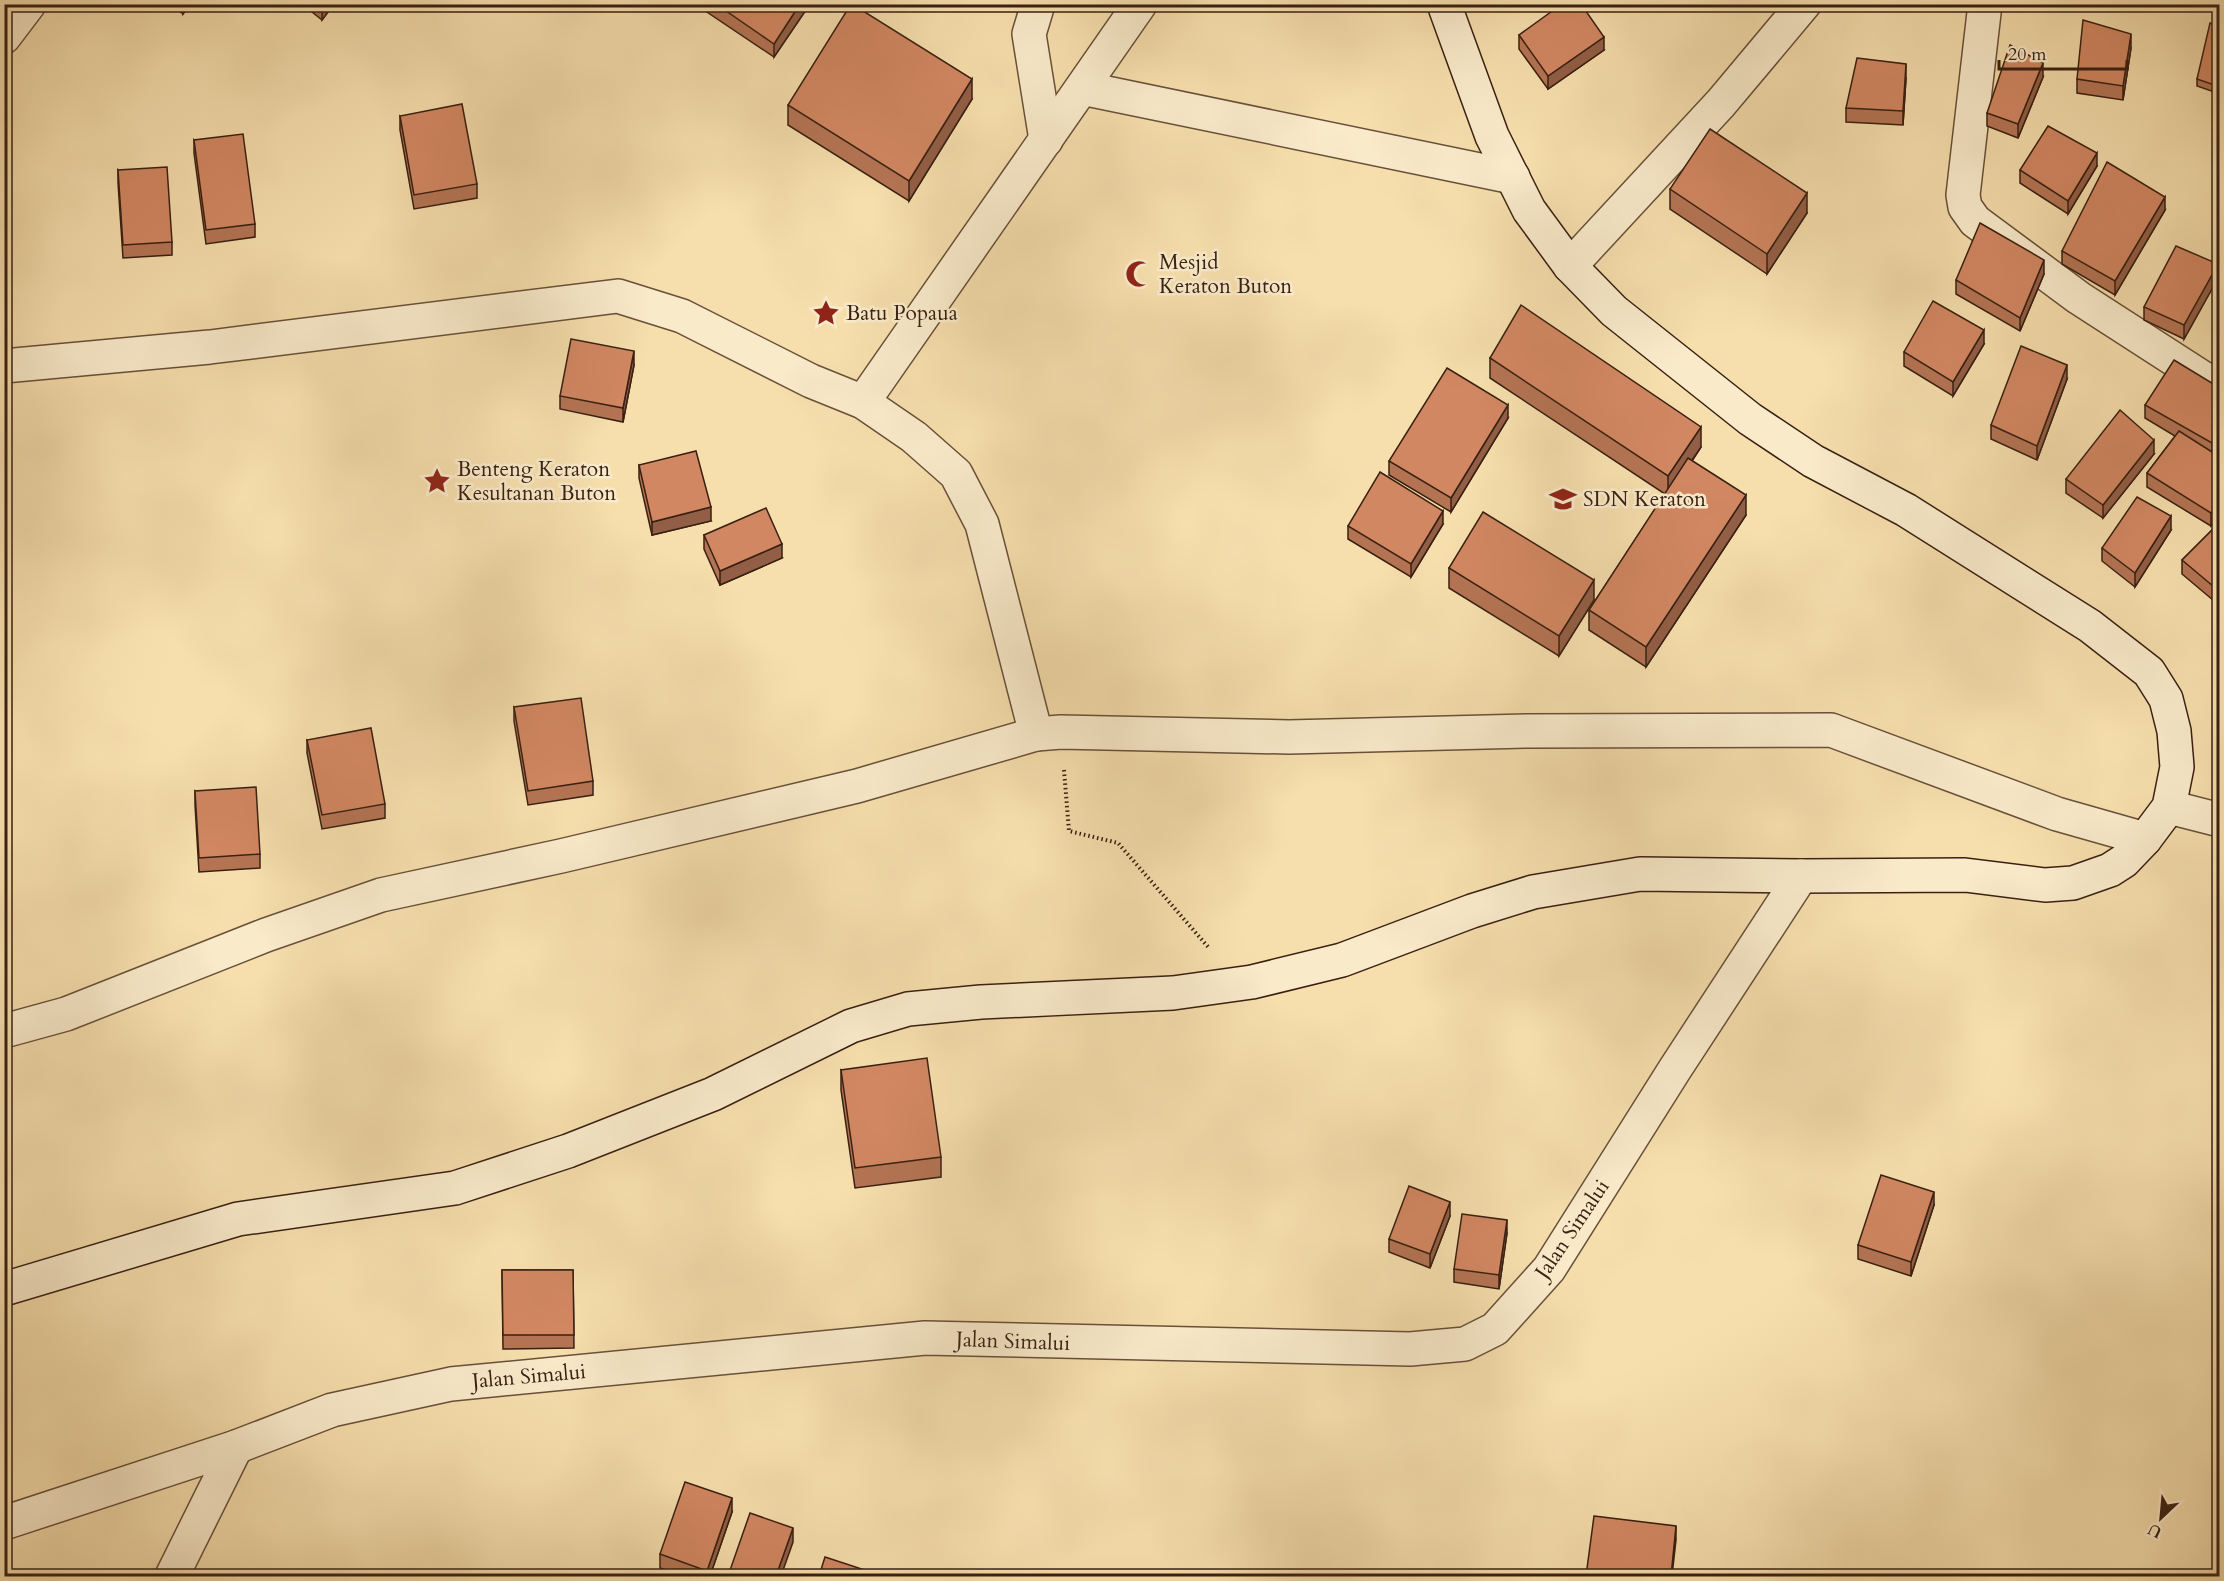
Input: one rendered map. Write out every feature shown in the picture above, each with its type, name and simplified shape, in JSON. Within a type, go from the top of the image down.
[{"type":"street","points":[[4,37],[29,4]]},
{"type":"street","points":[[1038,4],[1029,34],[1046,140]]},
{"type":"street","points":[[862,402],[1140,4]]},
{"type":"street","points":[[4,1289],[238,1219],[455,1188],[579,1147],[712,1094],[851,1026],[908,1009],[993,1001],[1173,993],[1229,985],[1342,960],[1472,911],[1533,892],[1640,874],[1965,875],[2045,885],[2073,883],[2110,870],[2124,861],[2145,839],[2169,807],[2176,767],[2174,731],[2166,699],[2150,672],[2090,626],[1906,510],[1813,461],[1750,419],[1614,311],[1570,266],[1529,210],[1492,136],[1444,4]]},
{"type":"street","points":[[1570,266],[1721,103],[1804,4]]},
{"type":"street","points":[[1985,4],[1963,195],[1965,207],[1975,221],[2079,298],[2220,389]]},
{"type":"street","points":[[1082,88],[1513,177]]},
{"type":"street","points":[[4,366],[210,347],[618,296],[682,316],[811,381],[862,402],[914,437],[956,474],[982,524],[1048,733]]},
{"type":"street","points":[[4,1031],[66,1014],[266,935],[381,895],[572,854],[857,786],[1048,733],[1288,737],[1551,731],[1831,730],[2057,814],[2145,839]]},
{"type":"street","points":[[2169,807],[2220,820]]},
{"type":"street","name":"Jalan Simalui","points":[[4,1523],[236,1448],[332,1410],[451,1384],[925,1338],[1410,1349],[1466,1344],[1495,1329],[1549,1269],[1674,1069],[1801,876]]},
{"type":"street","points":[[172,1576],[236,1448]]},
{"type":"path","points":[[1048,733],[1069,831],[1118,843],[1209,948],[1229,985]]},
{"type":"building","points":[[716,4],[800,4],[774,44]]},
{"type":"building","points":[[851,4],[972,79],[909,181],[788,105]]},
{"type":"building","points":[[1562,4],[1581,4],[1604,37],[1548,76],[1519,35]]},
{"type":"building","points":[[2083,20],[2131,34],[2123,86],[2077,79]]},
{"type":"building","points":[[2210,23],[2220,27],[2220,87],[2197,79]]},
{"type":"building","points":[[2010,45],[2043,63],[2018,124],[1987,113]]},
{"type":"building","points":[[1857,58],[1906,64],[1903,111],[1846,108]]},
{"type":"building","points":[[462,104],[477,184],[414,195],[400,116]]},
{"type":"building","points":[[2048,126],[2097,153],[2068,201],[2020,170]]},
{"type":"building","points":[[1710,129],[1807,193],[1767,254],[1670,189]]},
{"type":"building","points":[[243,134],[255,224],[206,230],[194,140]]},
{"type":"building","points":[[2107,162],[2165,197],[2115,281],[2062,251]]},
{"type":"building","points":[[167,167],[172,242],[123,245],[118,170]]},
{"type":"building","points":[[1980,223],[2044,260],[2020,318],[1956,280]]},
{"type":"building","points":[[2176,246],[2218,264],[2184,325],[2144,307]]},
{"type":"building","points":[[1933,301],[1984,330],[1953,382],[1904,352]]},
{"type":"building","points":[[1521,305],[1701,427],[1668,476],[1490,358]]},
{"type":"building","points":[[571,339],[634,351],[623,408],[560,396]]},
{"type":"building","points":[[2021,346],[2067,365],[2037,446],[1991,425]]},
{"type":"building","points":[[2174,360],[2220,388],[2220,431],[2212,443],[2145,405]]},
{"type":"building","points":[[1447,368],[1508,405],[1451,498],[1389,461]]},
{"type":"building","points":[[2120,410],[2154,440],[2103,505],[2066,479]]},
{"type":"building","points":[[2179,431],[2220,457],[2220,503],[2211,513],[2147,473]]},
{"type":"building","points":[[696,451],[711,507],[652,522],[639,465]]},
{"type":"building","points":[[1688,458],[1746,495],[1646,647],[1589,610]]},
{"type":"building","points":[[1380,472],[1443,511],[1411,564],[1348,526]]},
{"type":"building","points":[[2137,497],[2171,516],[2135,573],[2102,548]]},
{"type":"building","points":[[766,508],[782,544],[720,571],[704,535]]},
{"type":"building","points":[[1483,512],[1594,580],[1559,636],[1449,568]]},
{"type":"building","points":[[2220,522],[2220,592],[2182,560]]},
{"type":"building","points":[[581,698],[593,781],[528,791],[514,707]]},
{"type":"building","points":[[371,728],[385,804],[322,815],[307,740]]},
{"type":"building","points":[[256,787],[260,854],[199,858],[195,791]]},
{"type":"building","points":[[927,1058],[941,1157],[855,1168],[841,1070]]},
{"type":"building","points":[[1881,1175],[1934,1192],[1911,1262],[1858,1245]]},
{"type":"building","points":[[1409,1186],[1450,1202],[1430,1254],[1389,1239]]},
{"type":"building","points":[[1462,1214],[1507,1220],[1499,1275],[1454,1269]]},
{"type":"building","points":[[502,1270],[573,1270],[574,1335],[503,1335]]},
{"type":"building","points":[[685,1482],[732,1498],[707,1571],[660,1554]]},
{"type":"building","points":[[750,1513],[793,1528],[776,1576],[728,1576]]},
{"type":"building","points":[[1594,1516],[1676,1526],[1671,1576],[1586,1576]]},
{"type":"building","points":[[825,1557],[880,1575],[880,1576],[819,1576]]},
{"type":"place","name":"Mesjid Keraton Buton","points":[[1139,274]]},
{"type":"place","name":"Batu Popaua","points":[[826,313]]},
{"type":"place","name":"Benteng Keraton Kesultanan Buton","points":[[437,481]]},
{"type":"place","name":"SDN Keraton","points":[[1563,499]]}]
